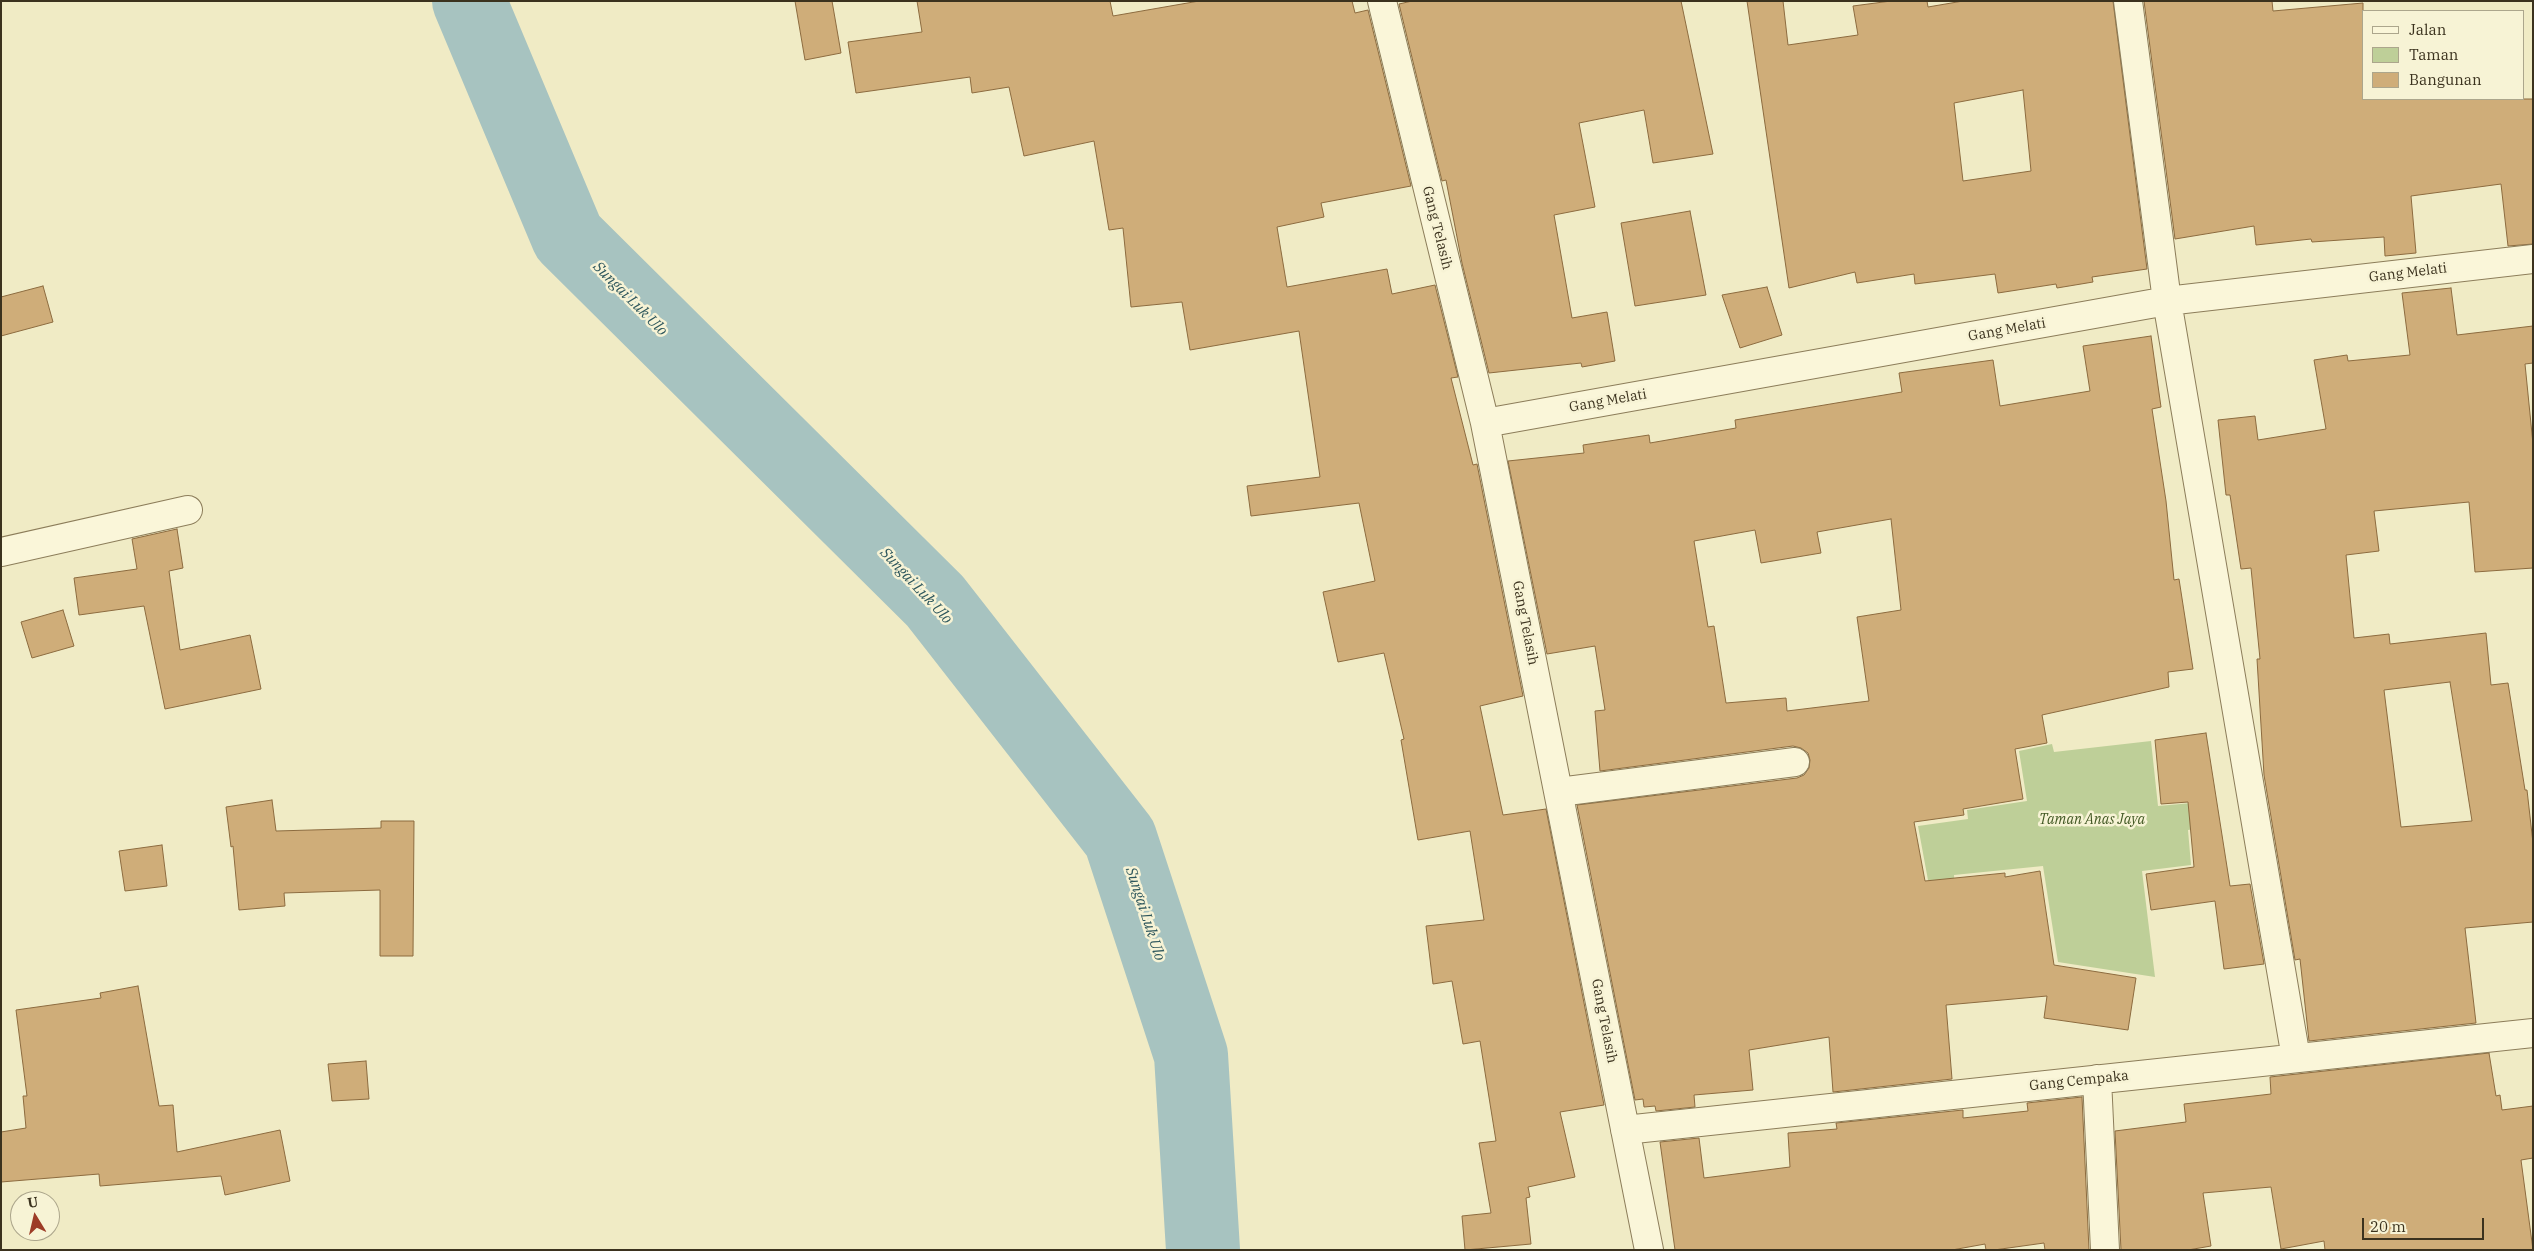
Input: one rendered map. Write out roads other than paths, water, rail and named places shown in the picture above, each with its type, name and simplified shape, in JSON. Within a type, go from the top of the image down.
[{"type":"street","name":"Gang Telasih","points":[[1382,1],[1485,423],[1649,1250]]},
{"type":"street","points":[[2128,1],[2167,301],[2296,1058]]},
{"type":"street","name":"Gang Melati","points":[[1485,423],[2167,301],[2533,259]]},
{"type":"street","points":[[1,552],[188,510]]},
{"type":"street","points":[[1559,792],[1795,762]]},
{"type":"street","name":"Gang Cempaka","points":[[1626,1130],[2533,1033]]},
{"type":"street","points":[[2097,1079],[2105,1250]]},
{"type":"waterway","name":"Sungai Luk Ulo","points":[[469,1],[568,237],[935,601],[1120,838],[1191,1055],[1203,1250]]},
{"type":"park label","name":"Taman Anas Jaya","points":[[2092,820]]}]
